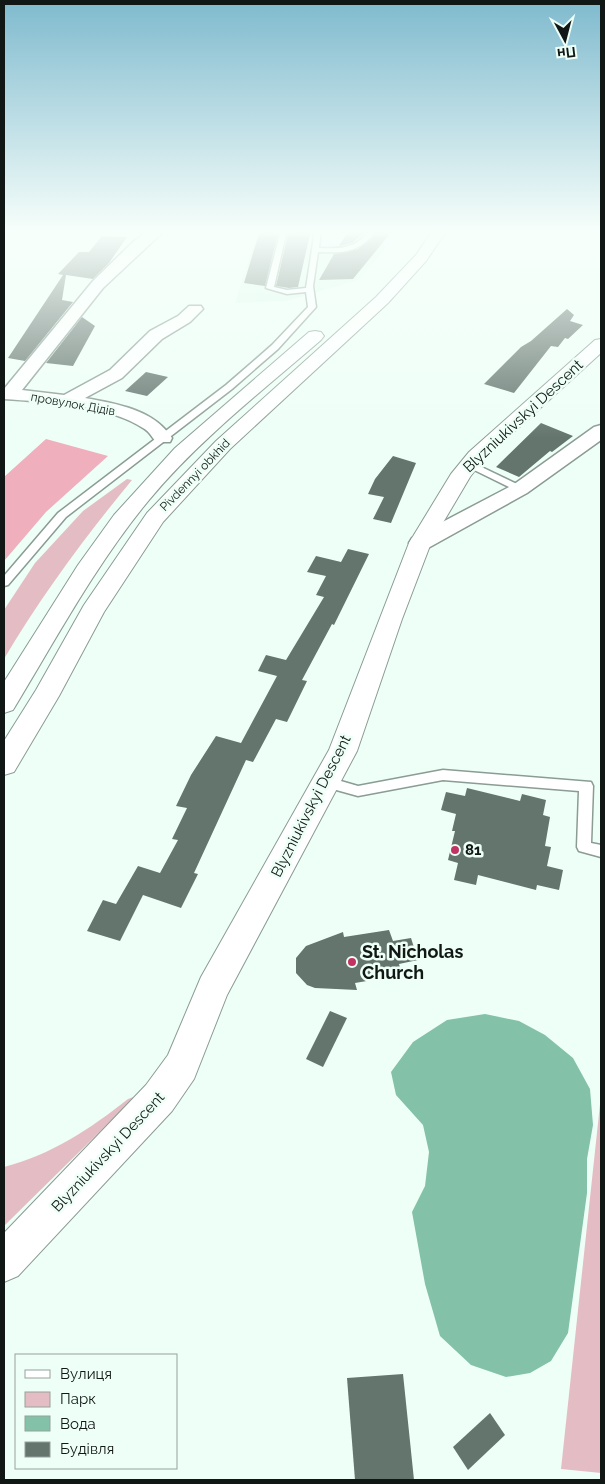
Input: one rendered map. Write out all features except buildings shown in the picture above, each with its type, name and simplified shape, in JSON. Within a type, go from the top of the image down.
[{"type":"main road","name":"Pivdennyi obkhid","points":[[4,764],[46,696],[93,611],[155,518],[223,445],[383,299]]},
{"type":"main road","name":"Pivdennyi obkhid","points":[[4,703],[70,593],[107,539],[143,495],[198,438],[325,327]]},
{"type":"main road","name":"Blyzniukivskyi Descent","points":[[4,1262],[160,1098],[181,1067],[213,988],[343,751],[420,543],[447,493],[470,464],[529,407],[601,344]]},
{"type":"street","points":[[7,394],[87,299]]},
{"type":"street","points":[[66,401],[116,374],[156,336],[184,319],[195,309]]},
{"type":"street","name":"провулок Дідів","points":[[7,394],[66,401],[119,412],[150,424],[163,438]]},
{"type":"street","points":[[420,543],[520,489],[601,431]]},
{"type":"lane","points":[[4,583],[62,515],[163,438],[275,347],[312,307],[310,299]]},
{"type":"lane","points":[[470,464],[520,489]]},
{"type":"lane","points":[[327,782],[358,792],[444,774],[586,786],[584,846],[601,851]]},
{"type":"shaded area","points":[[236,299],[293,299],[287,301],[235,303]]},
{"type":"shaded area","points":[[46,439],[108,456],[46,512],[4,561],[4,477]]},
{"type":"green space","points":[[127,479],[132,480],[65,567],[33,612],[4,659],[4,610],[35,563],[83,511]]},
{"type":"green space","points":[[601,1095],[601,1473],[561,1469]]},
{"type":"green space","points":[[136,1096],[4,1226],[4,1167],[38,1156],[69,1140],[99,1121],[128,1099]]},
{"type":"water","points":[[485,1014],[519,1021],[545,1035],[573,1058],[590,1089],[593,1125],[587,1159],[587,1193],[568,1333],[551,1361],[530,1373],[506,1377],[471,1365],[440,1336],[425,1284],[412,1212],[425,1186],[429,1152],[423,1125],[396,1095],[391,1072],[413,1042],[447,1020]]},
{"type":"place","name":"81","points":[[455,850]]},
{"type":"place","name":"St. Nicholas Church","points":[[352,962]]}]
